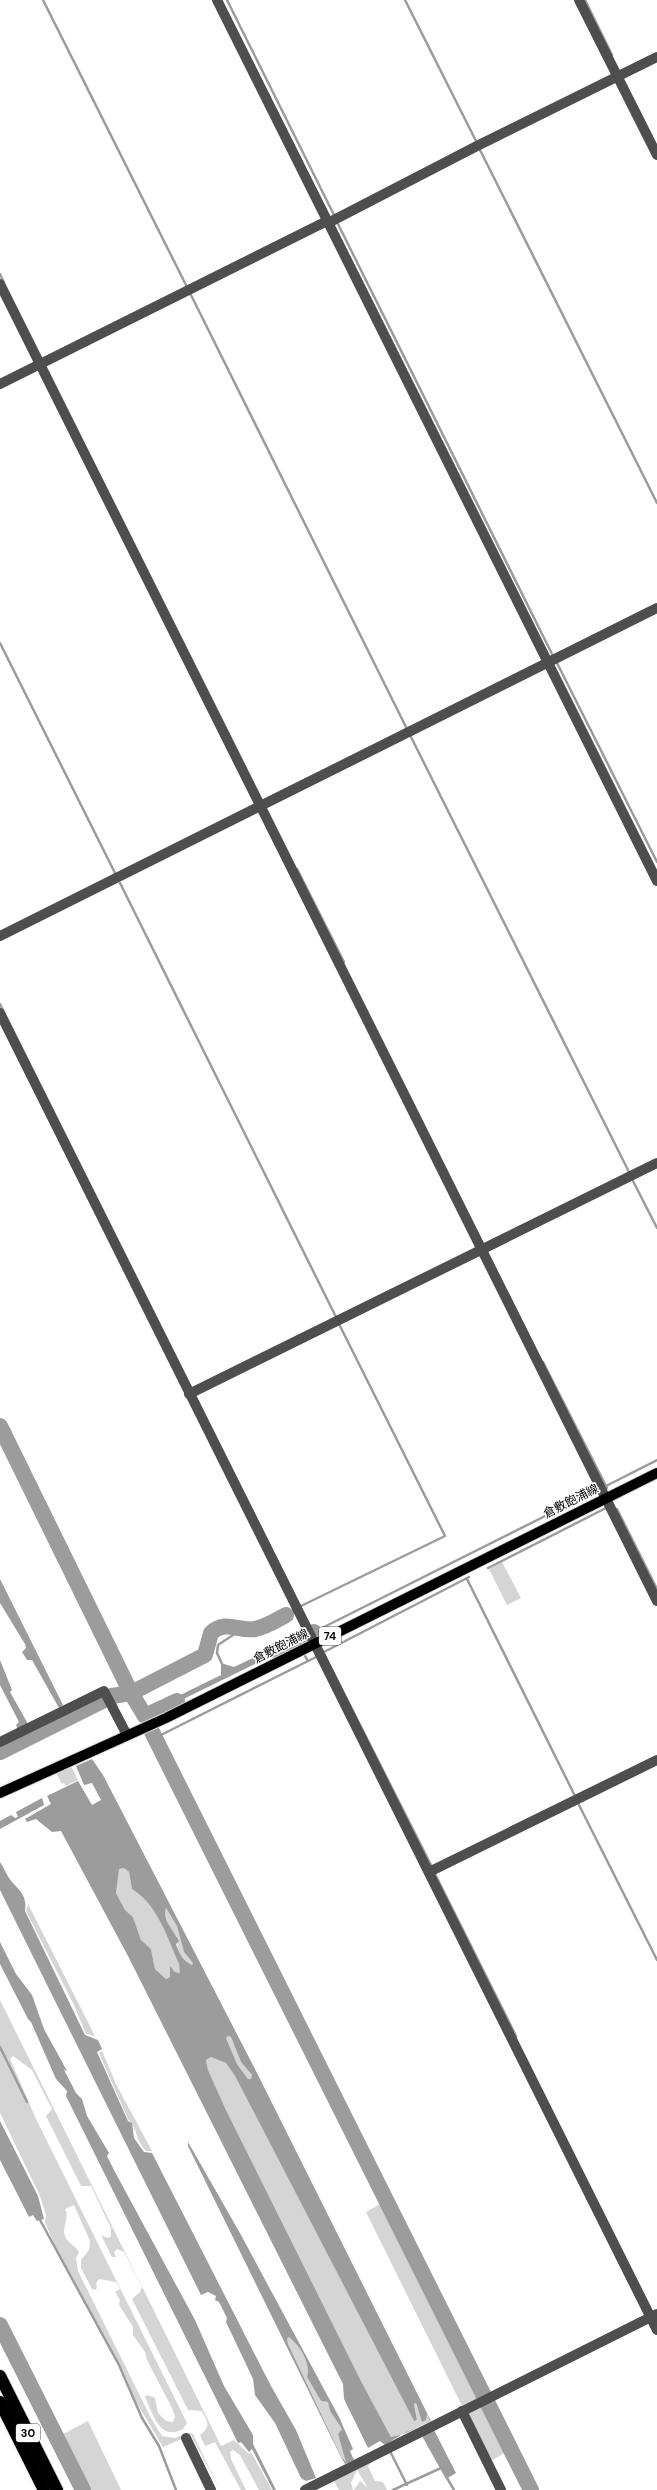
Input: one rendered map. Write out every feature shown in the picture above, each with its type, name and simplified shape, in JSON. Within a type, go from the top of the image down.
[{"type":"highway","name":"30","points":[[0,2376],[57,2490]]},
{"type":"highway","name":"30","points":[[0,2402],[44,2490]]},
{"type":"main road","name":"倉敷飽浦線","points":[[0,1794],[166,1718],[314,1644],[602,1492],[657,1473]]},
{"type":"street","points":[[217,0],[331,220],[547,663],[657,881]]},
{"type":"street","points":[[579,0],[657,155]]},
{"type":"street","points":[[0,384],[657,57]]},
{"type":"street","points":[[0,284],[657,1601]]},
{"type":"street","points":[[0,936],[657,608]]},
{"type":"street","points":[[0,1013],[314,1644],[433,1871],[654,2315],[657,2330]]},
{"type":"street","points":[[189,1394],[657,1163]]},
{"type":"street","points":[[0,1742],[104,1691],[128,1735]]},
{"type":"street","points":[[433,1871],[657,1760]]},
{"type":"street","points":[[305,2490],[654,2315]]},
{"type":"street","points":[[462,2411],[501,2490]]},
{"type":"street","points":[[186,2438],[211,2490]]},
{"type":"shaded area","points":[[502,1562],[521,1598],[507,1605],[489,1569]]},
{"type":"shaded area","points":[[0,1579],[63,1705],[59,1708],[32,1660],[27,1660],[22,1652],[26,1648],[25,1644],[0,1603]]},
{"type":"shaded area","points":[[293,1609],[295,1612],[291,1620],[276,1629],[273,1626],[269,1628],[265,1623]]},
{"type":"shaded area","points":[[292,1639],[295,1639],[296,1644],[159,1711],[158,1706],[221,1675],[221,1665],[224,1664],[234,1667]]},
{"type":"shaded area","points":[[0,1660],[12,1690],[10,1692],[28,1724],[18,1730],[16,1725],[19,1722],[0,1685]]},
{"type":"shaded area","points":[[92,1759],[103,1775],[256,2071],[431,2421],[421,2425],[430,2421],[427,2414],[426,2420],[422,2422],[416,2403],[414,2404],[417,2420],[414,2421],[235,2076],[226,2063],[211,2057],[206,2060],[208,2070],[226,2110],[362,2383],[391,2437],[402,2434],[385,2445],[380,2441],[368,2448],[344,2399],[343,2384],[128,1956],[61,1831],[52,1832],[36,1819],[27,1822],[25,1819],[51,1804],[47,1796],[78,1781],[92,1805],[101,1800],[92,1783],[84,1785],[76,1766]],"holes":[[[124,1868],[129,1872],[132,1889],[149,1904],[161,1923],[179,1964],[180,1973],[175,1972],[170,1966],[170,1977],[166,1979],[155,1969],[151,1949],[141,1940],[133,1917],[125,1910],[116,1893],[119,1869]],[[166,1908],[177,1926],[184,1952],[193,1963],[192,1965],[180,1954],[176,1944],[179,1941],[167,1921],[165,1912]],[[228,2036],[231,2037],[241,2062],[252,2075],[251,2079],[248,2079],[237,2064],[226,2038]]]},
{"type":"shaded area","points":[[71,1766],[78,1780],[66,1786],[64,1783],[62,1784],[56,1773]]},
{"type":"shaded area","points":[[42,1798],[44,1805],[0,1829],[0,1821],[11,1815],[15,1818],[18,1817],[16,1812]]},
{"type":"shaded area","points":[[0,1862],[10,1880],[23,1895],[25,1911],[85,2035],[98,2040],[102,2049],[97,2052],[128,2121],[132,2123],[134,2138],[144,2152],[152,2153],[271,2386],[296,2430],[316,2478],[306,2481],[301,2478],[275,2423],[255,2395],[253,2379],[226,2322],[227,2318],[219,2302],[215,2300],[216,2296],[208,2292],[201,2295],[0,1890]]},
{"type":"shaded area","points":[[124,1868],[129,1872],[132,1889],[149,1904],[161,1923],[179,1964],[181,1973],[175,1972],[170,1967],[170,1977],[166,1979],[155,1969],[151,1949],[141,1940],[133,1917],[125,1910],[116,1893],[118,1869]]},
{"type":"shaded area","points":[[28,1904],[95,2036],[86,2034],[74,2005],[26,1911]]},
{"type":"shaded area","points":[[166,1908],[177,1926],[184,1952],[193,1963],[192,1965],[182,1957],[180,1953],[177,1945],[177,1937],[172,1931],[167,1919],[165,1911]]},
{"type":"shaded area","points":[[0,1942],[16,1974],[32,1995],[44,2029],[67,2071],[64,2070],[76,2093],[82,2099],[87,2116],[109,2153],[107,2156],[115,2172],[195,2320],[224,2386],[253,2435],[253,2444],[276,2490],[273,2490],[252,2449],[249,2452],[241,2442],[238,2443],[66,2096],[67,2091],[56,2079],[31,2022],[28,2019],[0,1964]]},
{"type":"shaded area","points":[[0,2000],[221,2446],[234,2440],[249,2454],[251,2452],[272,2490],[259,2490],[240,2455],[233,2450],[230,2452],[231,2459],[246,2490],[241,2490],[215,2442],[205,2446],[200,2435],[207,2427],[207,2421],[202,2411],[188,2410],[132,2299],[140,2292],[142,2287],[124,2252],[117,2249],[114,2252],[116,2257],[112,2257],[101,2235],[108,2238],[111,2236],[111,2228],[91,2186],[81,2186],[46,2116],[52,2109],[32,2070],[13,2056],[10,2059],[37,2121],[187,2423],[183,2429],[175,2432],[168,2432],[158,2424],[154,2418],[145,2397],[147,2395],[155,2398],[158,2413],[166,2421],[173,2422],[175,2416],[147,2360],[145,2352],[133,2335],[133,2327],[119,2305],[120,2300],[115,2292],[120,2289],[116,2282],[99,2279],[96,2283],[97,2288],[95,2290],[92,2289],[81,2268],[81,2260],[89,2250],[90,2241],[74,2205],[65,2209],[66,2218],[64,2232],[66,2239],[76,2247],[79,2252],[76,2258],[78,2271],[151,2418],[162,2436],[174,2438],[190,2433],[193,2434],[220,2490],[191,2435],[163,2447],[132,2395],[127,2379],[54,2243],[45,2223],[46,2215],[40,2196],[0,2113]]},
{"type":"shaded area","points":[[228,2036],[231,2037],[241,2062],[252,2075],[251,2079],[248,2079],[237,2064],[226,2038]]},
{"type":"shaded area","points":[[102,2051],[116,2084],[152,2151],[146,2151],[143,2147],[131,2122],[128,2119],[99,2053]]},
{"type":"shaded area","points":[[211,2057],[226,2063],[235,2076],[414,2421],[417,2420],[414,2403],[416,2403],[417,2408],[425,2415],[427,2414],[430,2421],[406,2433],[391,2437],[362,2383],[226,2110],[208,2070],[206,2059]]},
{"type":"shaded area","points":[[0,2121],[38,2196],[44,2219],[37,2221],[33,2215],[29,2217],[0,2160]]},
{"type":"shaded area","points":[[188,2142],[241,2235],[339,2417],[353,2449],[350,2451],[354,2460],[345,2464],[340,2455],[188,2146]],"holes":[[[289,2337],[304,2355],[308,2372],[307,2377],[321,2401],[328,2402],[330,2411],[342,2429],[338,2434],[346,2462],[341,2456],[287,2339]]]},
{"type":"shaded area","points":[[384,2202],[481,2398],[462,2406],[366,2212]]},
{"type":"shaded area","points":[[289,2337],[304,2355],[308,2372],[307,2377],[321,2401],[328,2402],[330,2411],[342,2429],[338,2434],[347,2462],[341,2456],[288,2344],[287,2339]]},
{"type":"shaded area","points":[[485,2404],[508,2451],[491,2461],[467,2413]]},
{"type":"shaded area","points":[[88,2421],[121,2490],[91,2490],[63,2434]]},
{"type":"shaded area","points":[[434,2430],[456,2473],[446,2479],[422,2436]]},
{"type":"shaded area","points":[[371,2459],[372,2462],[368,2466],[375,2481],[383,2482],[387,2490],[354,2490],[360,2481],[368,2488],[357,2470],[351,2483],[353,2490],[339,2490],[333,2479]]},
{"type":"waterway","points":[[43,0],[187,287]]},
{"type":"waterway","points":[[227,0],[335,217]]},
{"type":"waterway","points":[[405,0],[477,143]]},
{"type":"waterway","points":[[585,0],[612,55]]},
{"type":"waterway","points":[[479,148],[657,503]]},
{"type":"waterway","points":[[337,222],[553,656]]},
{"type":"waterway","points":[[0,274],[4,283]]},
{"type":"waterway","points":[[190,293],[407,729]]},
{"type":"waterway","points":[[0,643],[116,875]]},
{"type":"waterway","points":[[556,661],[657,862]]},
{"type":"waterway","points":[[410,735],[629,1172]]},
{"type":"waterway","points":[[297,869],[344,962]]},
{"type":"waterway","points":[[120,883],[336,1317]]},
{"type":"waterway","points":[[0,1004],[3,1010]]},
{"type":"waterway","points":[[632,1179],[657,1228]]},
{"type":"waterway","points":[[301,1606],[445,1536],[339,1324]]},
{"type":"waterway","points":[[543,1362],[607,1488]]},
{"type":"waterway","points":[[0,1426],[131,1693],[205,1655],[211,1633],[216,1629],[227,1626],[243,1629],[255,1629],[267,1625],[286,1615]]},
{"type":"waterway","points":[[604,1487],[657,1460]]},
{"type":"waterway","points":[[314,1632],[599,1489]]},
{"type":"waterway","points":[[488,1568],[606,1508]]},
{"type":"waterway","points":[[617,1509],[657,1589]]},
{"type":"waterway","points":[[324,1652],[469,1577]]},
{"type":"waterway","points":[[467,1579],[575,1796]]},
{"type":"waterway","points":[[223,1666],[217,1653],[218,1645],[242,1629]]},
{"type":"waterway","points":[[276,1651],[314,1632]]},
{"type":"waterway","points":[[321,1648],[432,1867]]},
{"type":"waterway","points":[[305,1656],[308,1661]]},
{"type":"waterway","points":[[155,1738],[318,1656]]},
{"type":"waterway","points":[[0,1752],[112,1696],[131,1693],[145,1716],[177,1701]]},
{"type":"waterway","points":[[152,1732],[531,2490]]},
{"type":"waterway","points":[[578,1803],[657,1960]]},
{"type":"waterway","points":[[434,1872],[516,2036]]},
{"type":"waterway","points":[[0,2047],[27,2102]]},
{"type":"waterway","points":[[39,2218],[119,2365],[142,2418],[159,2446],[176,2490]]},
{"type":"waterway","points":[[0,2325],[83,2490]]},
{"type":"waterway","points":[[390,2451],[407,2485]]},
{"type":"waterway","points":[[393,2490],[441,2468]]},
{"type":"waterway","points":[[447,2478],[454,2490]]}]
